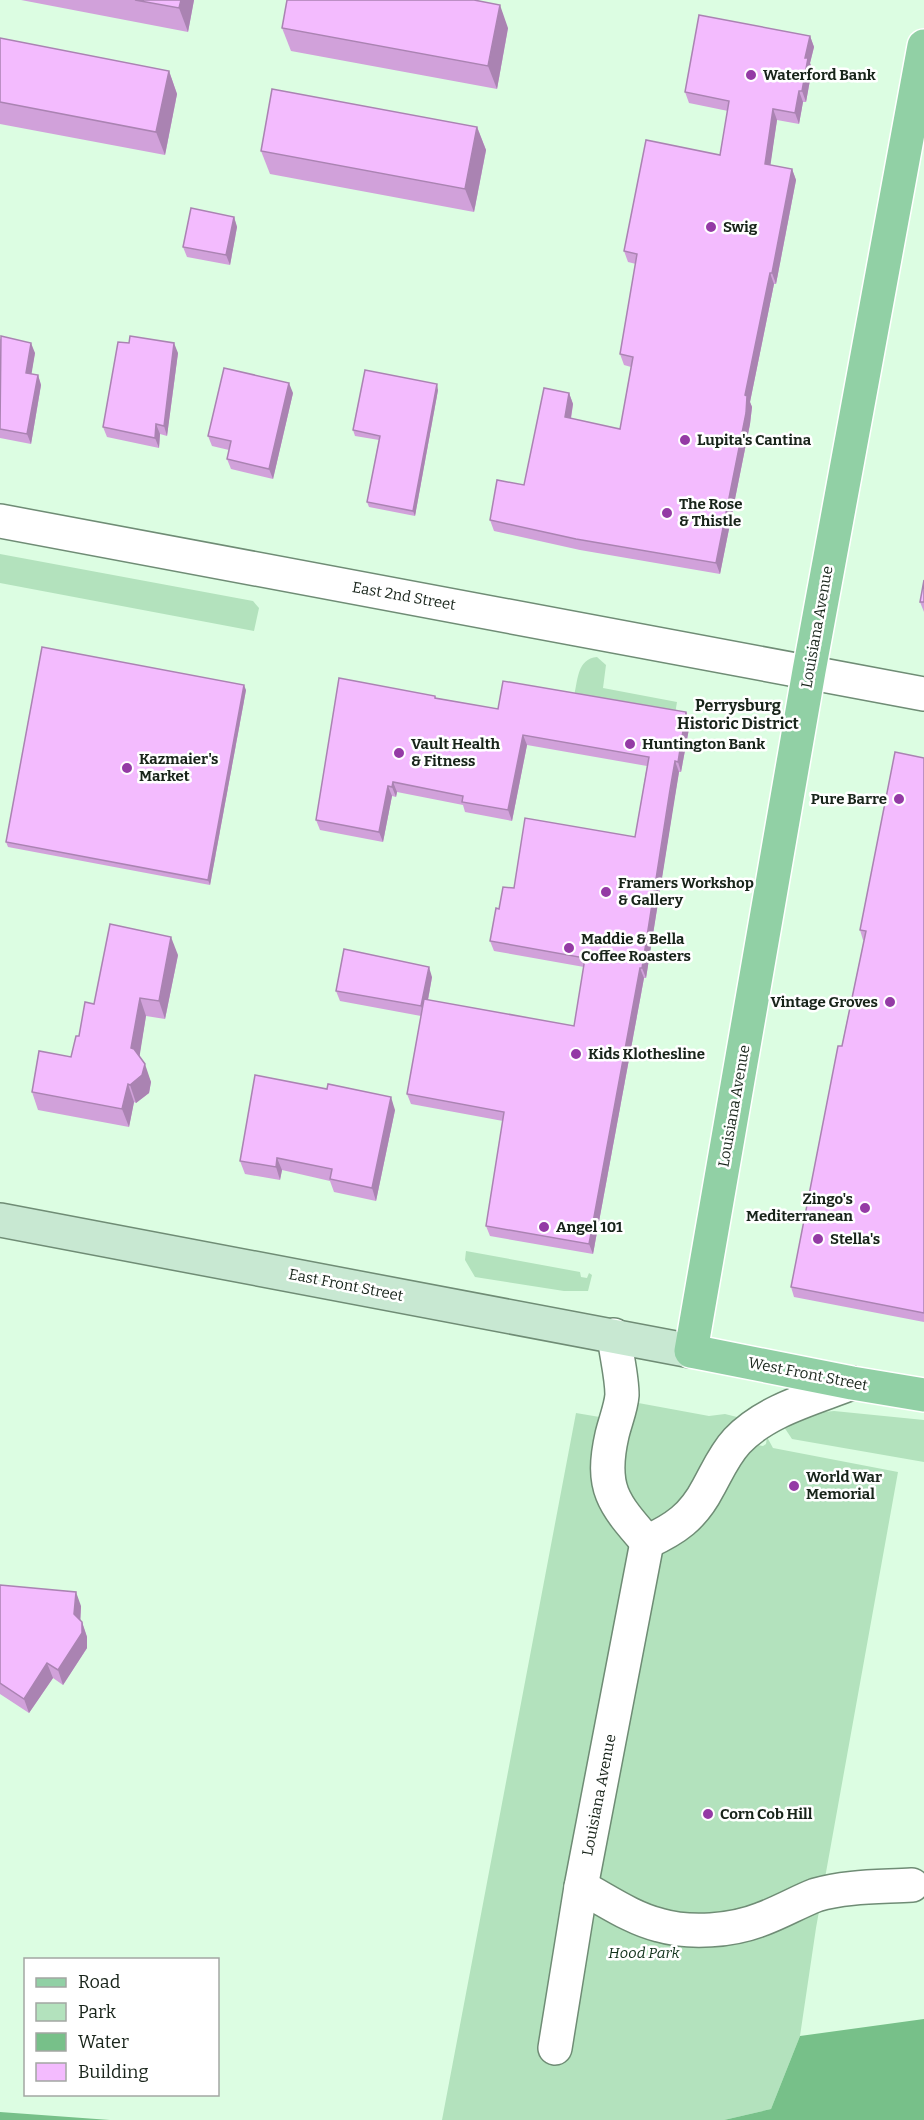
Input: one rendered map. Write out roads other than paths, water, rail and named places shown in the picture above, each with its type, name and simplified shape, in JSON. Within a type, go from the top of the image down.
[{"type":"main road","name":"Louisiana Avenue","points":[[691,1351],[809,671],[924,46]]},
{"type":"main road","name":"East Front Street","points":[[0,1220],[691,1351]]},
{"type":"main road","name":"West Front Street","points":[[691,1351],[924,1395]]},
{"type":"street","name":"East 2nd Street","points":[[0,522],[924,693]]},
{"type":"street","points":[[614,1335],[621,1395],[607,1472],[611,1492],[620,1511],[647,1542],[674,1529],[692,1514],[736,1441],[753,1427],[782,1411],[852,1383]]},
{"type":"street","name":"Louisiana Avenue","points":[[555,2049],[581,1887],[647,1542]]},
{"type":"street","points":[[581,1887],[632,1915],[658,1925],[699,1930],[734,1927],[761,1920],[816,1896],[832,1892],[912,1885]]},
{"type":"water","points":[[924,2019],[924,2120],[724,2120],[771,2109],[800,2036]]},
{"type":"water","points":[[0,2112],[110,2120],[0,2120]]},
{"type":"place","name":"Waterford Bank","points":[[751,75]]},
{"type":"place","name":"Swig","points":[[711,227]]},
{"type":"place","name":"Lupita's Cantina","points":[[685,440]]},
{"type":"place","name":"The Rose & Thistle","points":[[667,513]]},
{"type":"place","name":"Huntington Bank","points":[[630,744]]},
{"type":"place","name":"Vault Health & Fitness","points":[[399,753]]},
{"type":"place","name":"Kazmaier's Market","points":[[127,768]]},
{"type":"place","name":"Pure Barre","points":[[899,799]]},
{"type":"place","name":"Framers Workshop & Gallery","points":[[606,892]]},
{"type":"place","name":"Maddie & Bella Coffee Roasters","points":[[569,948]]},
{"type":"place","name":"Vintage Groves","points":[[890,1002]]},
{"type":"place","name":"Kids Klothesline","points":[[576,1054]]},
{"type":"place","name":"Zingo's Mediterranean","points":[[865,1208]]},
{"type":"place","name":"Angel 101","points":[[544,1227]]},
{"type":"place","name":"Stella's","points":[[818,1239]]},
{"type":"place","name":"World War Memorial","points":[[794,1486]]},
{"type":"place","name":"Corn Cob Hill","points":[[708,1814]]},
{"type":"district","name":"Perrysburg Historic District","points":[[738,714]]},
{"type":"park label","name":"Hood Park","points":[[644,1953]]}]
